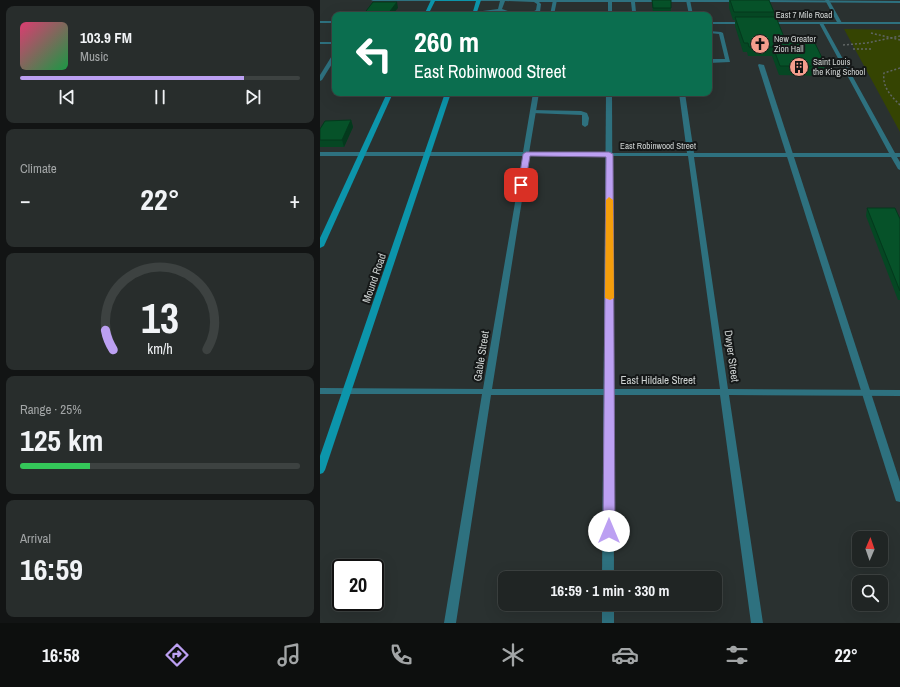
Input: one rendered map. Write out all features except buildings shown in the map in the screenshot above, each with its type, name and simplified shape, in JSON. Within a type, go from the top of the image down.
[{"type":"main road","points":[[427,12],[433,0],[479,0],[475,12]]},
{"type":"main road","points":[[320,246],[389,96]]},
{"type":"main road","name":"Mound Road","points":[[320,470],[447,96]]},
{"type":"street","points":[[373,0],[433,0]]},
{"type":"street","points":[[479,0],[743,1]]},
{"type":"street","points":[[500,10],[503,0]]},
{"type":"street","points":[[553,12],[555,0]]},
{"type":"street","points":[[688,0],[690,12]]},
{"type":"street","points":[[536,1],[539,4],[538,11],[536,12]]},
{"type":"street","points":[[610,1],[610,12]]},
{"type":"street","points":[[633,1],[634,12]]},
{"type":"street","points":[[751,1],[900,2]]},
{"type":"street","points":[[827,1],[840,23]]},
{"type":"street","points":[[487,12],[500,10],[507,12]]},
{"type":"street","points":[[320,22],[332,22]]},
{"type":"street","points":[[712,23],[749,23]]},
{"type":"street","name":"East 7 Mile Road","points":[[765,23],[900,23]]},
{"type":"street","points":[[821,23],[897,155],[900,168]]},
{"type":"street","points":[[712,32],[721,33],[728,61],[712,61]]},
{"type":"street","points":[[320,43],[332,43]]},
{"type":"street","points":[[320,79],[332,60]]},
{"type":"street","points":[[761,65],[900,498]]},
{"type":"street","name":"Gable Street","points":[[450,623],[536,96]]},
{"type":"street","points":[[608,571],[610,392],[610,96]]},
{"type":"street","name":"Dwyer Street","points":[[682,96],[725,392],[756,623]]},
{"type":"street","points":[[533,112],[581,113],[585,114],[585,125]]},
{"type":"street","name":"East Robinwood Street","points":[[320,154],[897,155]]},
{"type":"street","name":"East Hildale Street","points":[[320,391],[900,393]]},
{"type":"street","points":[[608,611],[608,623]]},
{"type":"path","points":[[833,45],[867,43],[900,36]]},
{"type":"path","points":[[853,49],[871,48]]},
{"type":"path","points":[[900,68],[884,73],[883,78],[887,90],[900,105]]},
{"type":"green space","points":[[844,29],[900,30],[900,132]]},
{"type":"slow traffic","points":[[609,200],[610,298]]},
{"type":"place","name":"New Greater Zion Hall","points":[[760,44]]},
{"type":"place","name":"Saint Louis the King School","points":[[799,67]]},
{"type":"route","points":[[521,185],[526,154],[609,154],[609,531]]}]
